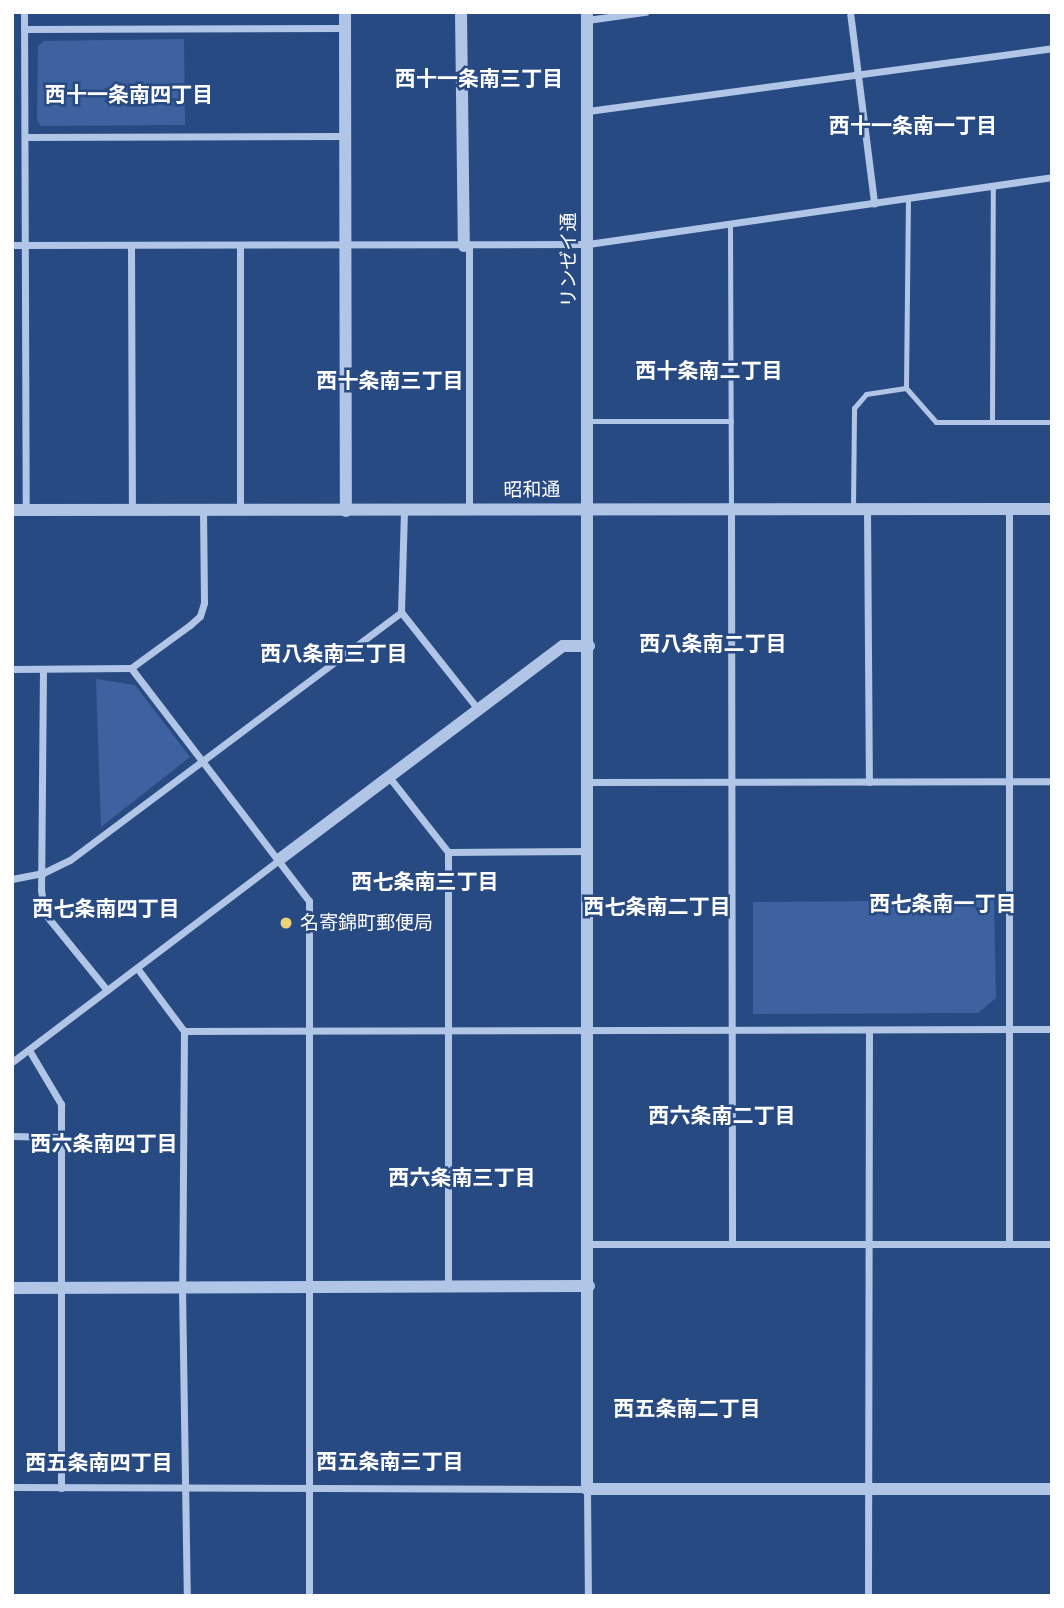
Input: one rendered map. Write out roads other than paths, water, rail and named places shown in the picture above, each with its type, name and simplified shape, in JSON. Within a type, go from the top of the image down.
[{"type":"street","points":[[19,510],[25,137],[24,12]]},
{"type":"street","points":[[345,12],[348,247],[346,511]]},
{"type":"street","points":[[461,12],[467,246],[469,511]]},
{"type":"street","points":[[587,16],[645,12]]},
{"type":"street","points":[[850,12],[874,203]]},
{"type":"street","name":"リンゼイ通","points":[[587,16],[587,1489]]},
{"type":"street","points":[[24,29],[345,28]]},
{"type":"street","points":[[588,111],[1052,48]]},
{"type":"street","points":[[25,137],[347,135]]},
{"type":"street","points":[[12,245],[348,247],[588,244],[1052,177]]},
{"type":"street","points":[[131,245],[132,509]]},
{"type":"street","points":[[240,246],[240,509]]},
{"type":"street","points":[[731,508],[732,1243]]},
{"type":"street","points":[[867,508],[869,782]]},
{"type":"street","points":[[1009,508],[1009,1244]]},
{"type":"street","points":[[12,669],[131,668],[200,616],[203,509]]},
{"type":"street","name":"昭和通","points":[[19,510],[1052,509]]},
{"type":"street","points":[[404,511],[401,612],[477,708]]},
{"type":"street","points":[[12,879],[43,873],[70,860],[401,612]]},
{"type":"street","points":[[12,1062],[477,708],[563,646],[589,646]]},
{"type":"street","points":[[131,668],[280,859],[309,901],[306,1287],[309,1596]]},
{"type":"street","points":[[43,669],[43,873],[46,914],[107,990]]},
{"type":"street","points":[[389,776],[448,852],[448,1288]]},
{"type":"street","points":[[588,782],[1052,781]]},
{"type":"street","points":[[448,852],[589,851]]},
{"type":"street","points":[[137,968],[184,1031],[182,1288],[187,1596]]},
{"type":"street","points":[[184,1031],[1052,1029]]},
{"type":"street","points":[[868,1596],[869,1030]]},
{"type":"street","points":[[29,1050],[61,1104],[61,1488]]},
{"type":"street","points":[[12,1136],[61,1137]]},
{"type":"street","points":[[589,1244],[1052,1244]]},
{"type":"street","points":[[12,1288],[589,1286]]},
{"type":"street","points":[[12,1487],[1052,1489]]},
{"type":"street","points":[[587,1489],[588,1596]]},
{"type":"lane","points":[[992,422],[993,186]]},
{"type":"lane","points":[[908,198],[906,388],[936,422],[1052,422]]},
{"type":"lane","points":[[730,225],[731,508]]},
{"type":"lane","points":[[853,508],[854,408],[866,394],[906,388]]},
{"type":"lane","points":[[588,421],[731,421]]},
{"type":"place","name":"名寄錦町郵便局","points":[[286,923]]},
{"type":"district","name":"西十一条南三丁目","points":[[479,79]]},
{"type":"district","name":"西十一条南四丁目","points":[[129,95]]},
{"type":"district","name":"西十一条南一丁目","points":[[913,126]]},
{"type":"district","name":"西十条南二丁目","points":[[709,371]]},
{"type":"district","name":"西十条南三丁目","points":[[390,381]]},
{"type":"district","name":"西八条南二丁目","points":[[713,644]]},
{"type":"district","name":"西八条南三丁目","points":[[334,654]]},
{"type":"district","name":"西七条南三丁目","points":[[425,882]]},
{"type":"district","name":"西七条南一丁目","points":[[943,904]]},
{"type":"district","name":"西七条南二丁目","points":[[657,907]]},
{"type":"district","name":"西七条南四丁目","points":[[106,909]]},
{"type":"district","name":"西六条南二丁目","points":[[722,1116]]},
{"type":"district","name":"西六条南四丁目","points":[[104,1144]]},
{"type":"district","name":"西六条南三丁目","points":[[462,1178]]},
{"type":"district","name":"西五条南二丁目","points":[[687,1409]]},
{"type":"district","name":"西五条南三丁目","points":[[390,1462]]},
{"type":"district","name":"西五条南四丁目","points":[[99,1463]]}]
